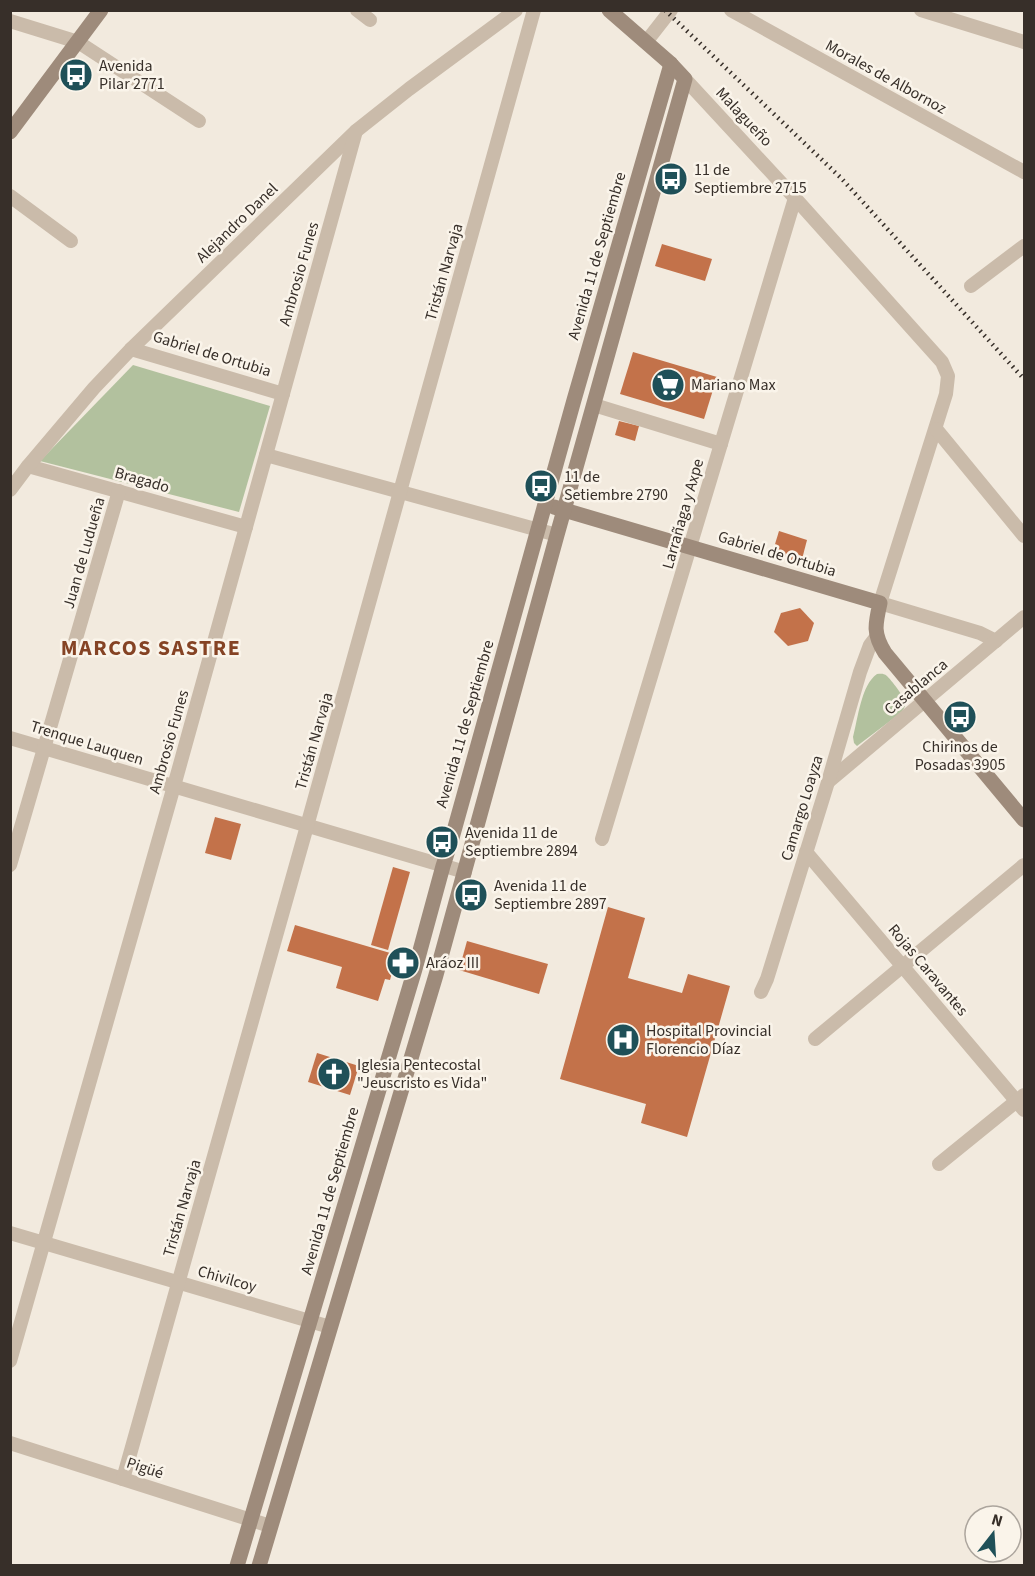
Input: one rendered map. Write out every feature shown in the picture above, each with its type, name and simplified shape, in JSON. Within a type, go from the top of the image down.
[{"type":"main road","points":[[10,132],[101,10]]},
{"type":"main road","name":"Malagueño","points":[[609,10],[685,79]]},
{"type":"main road","name":"Avenida 11 de Septiembre","points":[[237,1566],[415,969],[442,866],[671,64]]},
{"type":"main road","points":[[259,1566],[432,988],[685,79]]},
{"type":"main road","name":"Gabriel de Ortubia","points":[[546,504],[880,603]]},
{"type":"main road","points":[[880,603],[876,622],[877,636],[885,653],[1024,820]]},
{"type":"street","points":[[357,10],[370,20]]},
{"type":"street","name":"Alejandro Danel","points":[[10,490],[94,388],[131,349],[356,131],[409,88],[516,10]]},
{"type":"street","name":"Tristán Narvaja","points":[[123,1479],[534,10]]},
{"type":"street","points":[[646,42],[671,10]]},
{"type":"street","name":"Morales de Albornoz","points":[[731,10],[1024,172]]},
{"type":"street","points":[[921,10],[1024,42]]},
{"type":"street","points":[[10,21],[78,42],[199,121]]},
{"type":"street","name":"Malagueño","points":[[685,79],[942,362],[948,376],[946,394],[936,429]]},
{"type":"street","name":"Ambrosio Funes","points":[[10,1361],[174,786],[356,131]]},
{"type":"street","points":[[10,196],[71,241]]},
{"type":"street","name":"Larrañaga y Axpe","points":[[602,839],[795,198]]},
{"type":"street","points":[[971,286],[1024,246]]},
{"type":"street","name":"Gabriel de Ortubia","points":[[131,349],[283,394]]},
{"type":"street","points":[[594,405],[721,444]]},
{"type":"street","points":[[936,429],[1024,536]]},
{"type":"street","points":[[880,603],[936,429]]},
{"type":"street","points":[[266,455],[557,536]]},
{"type":"street","name":"Bragado","points":[[28,466],[246,527]]},
{"type":"street","name":"Juan de Ludueña","points":[[10,865],[119,491]]},
{"type":"street","name":"Gabriel de Ortubia","points":[[880,603],[980,633],[996,640]]},
{"type":"street","name":"Casablanca","points":[[828,782],[1024,617]]},
{"type":"street","name":"Camargo Loayza","points":[[761,992],[767,980],[862,665],[870,645],[877,636]]},
{"type":"street","name":"Trenque Lauquen","points":[[10,738],[465,872]]},
{"type":"street","name":"Rojas Caravantes","points":[[806,852],[1022,1102]]},
{"type":"street","points":[[815,1039],[1024,865]]},
{"type":"street","points":[[939,1164],[1022,1102]]},
{"type":"street","name":"Chivilcoy","points":[[10,1233],[330,1327]]},
{"type":"street","name":"Pigüé","points":[[10,1443],[270,1526]]},
{"type":"green space","points":[[133,365],[270,406],[239,512],[40,461]]},
{"type":"green space","points":[[877,674],[884,674],[889,678],[902,696],[905,706],[902,712],[857,746],[853,737],[861,703],[867,686]]},
{"type":"building","points":[[662,244],[712,259],[705,281],[655,266]]},
{"type":"building","name":"Mariano Max","points":[[633,352],[717,377],[704,419],[620,394]]},
{"type":"building","points":[[619,421],[639,426],[635,441],[615,435]]},
{"type":"building","points":[[779,531],[807,540],[801,563],[772,554]]},
{"type":"building","points":[[800,608],[814,623],[808,641],[788,646],[774,632],[781,613]]},
{"type":"building","points":[[215,817],[241,824],[231,860],[205,853]]},
{"type":"building","points":[[393,867],[410,872],[388,950],[371,945]]},
{"type":"building","points":[[608,907],[645,918],[628,978],[682,993],[688,974],[730,986],[687,1137],[641,1123],[646,1104],[560,1079]]},
{"type":"building","points":[[295,925],[397,955],[390,980],[385,979],[378,1001],[336,988],[342,967],[287,951]]},
{"type":"building","points":[[467,941],[548,964],[539,994],[459,970]]},
{"type":"building","name":"Iglesia Pentecostal \"Jeuscristo es Vida\"","points":[[317,1053],[359,1066],[350,1095],[308,1082]]},
{"type":"railway","points":[[665,10],[841,178],[1024,379]]},
{"type":"place","name":"Avenida Pilar 2771","points":[[76,75]]},
{"type":"place","name":"11 de Septiembre 2715","points":[[671,179]]},
{"type":"place","name":"Mariano Max","points":[[668,385]]},
{"type":"place","name":"11 de Setiembre 2790","points":[[541,486]]},
{"type":"place","name":"Chirinos de Posadas 3905","points":[[960,717]]},
{"type":"place","name":"Avenida 11 de Septiembre 2894","points":[[442,842]]},
{"type":"place","name":"Avenida 11 de Septiembre 2897","points":[[471,895]]},
{"type":"place","name":"Aráoz III","points":[[403,963]]},
{"type":"place","name":"Hospital Provincial Florencio Díaz","points":[[623,1040]]},
{"type":"place","name":"Iglesia Pentecostal \"Jeuscristo es Vida\"","points":[[334,1074]]},
{"type":"district","name":"MARCOS SASTRE","points":[[151,648]]}]
